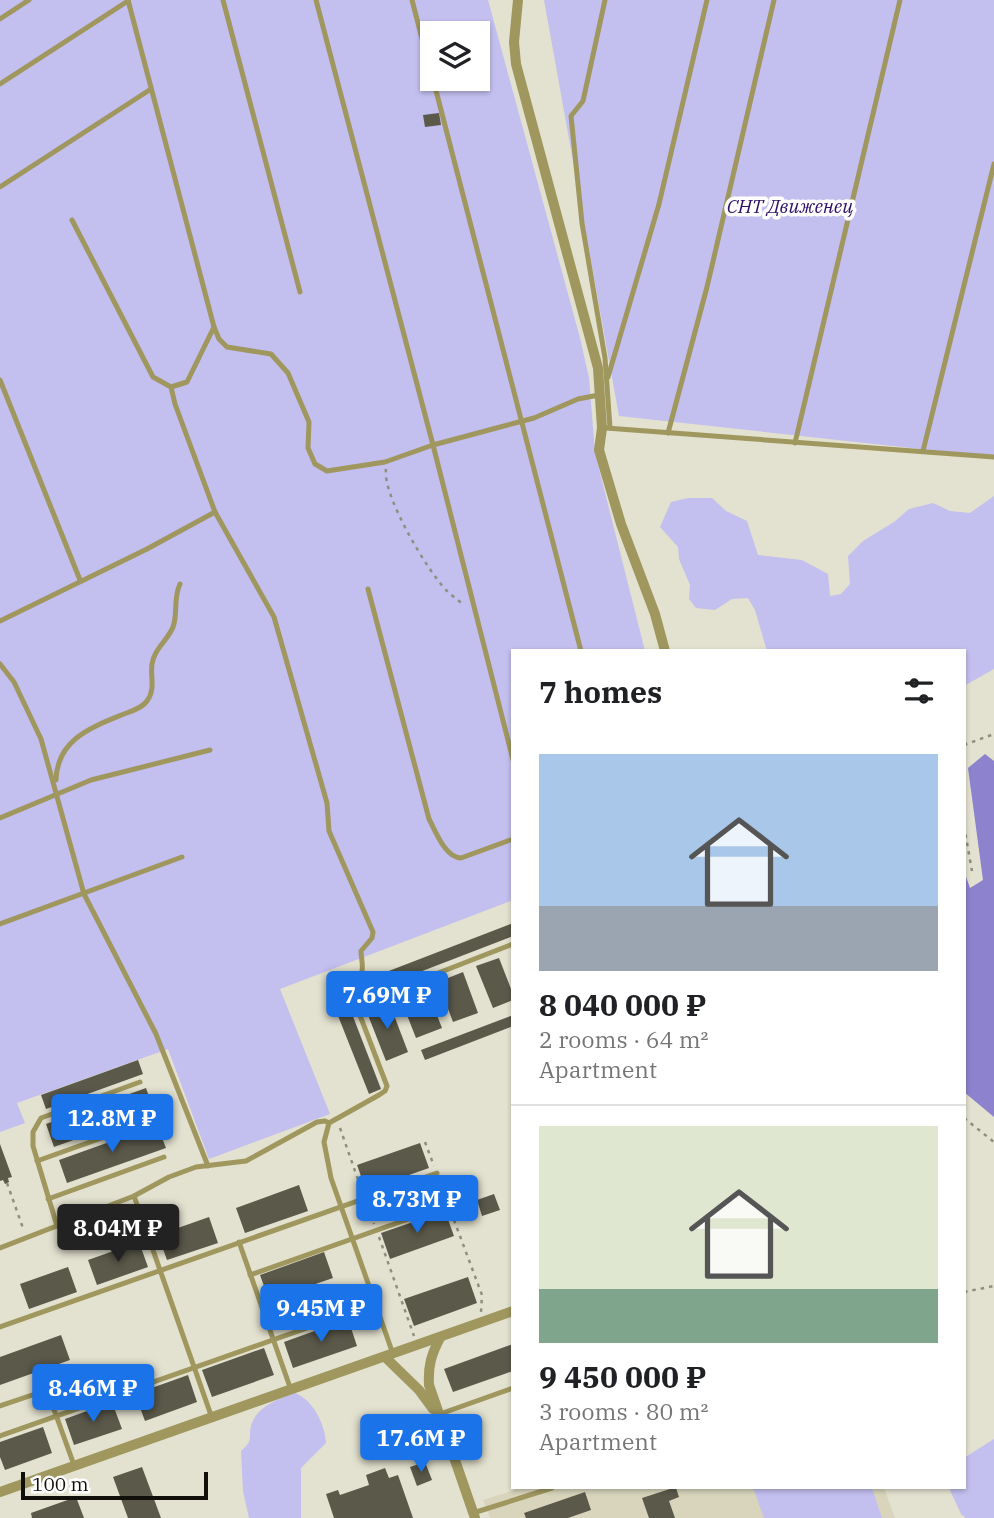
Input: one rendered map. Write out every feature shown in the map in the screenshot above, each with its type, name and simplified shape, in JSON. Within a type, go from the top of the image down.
[{"type":"street","points":[[518,0],[514,42],[516,64],[598,368],[599,395],[606,428],[599,450],[621,524],[655,614],[664,649]]},
{"type":"street","points":[[0,1493],[511,1312]]},
{"type":"street","points":[[440,1338],[428,1367],[429,1385],[474,1515]]},
{"type":"street","points":[[389,1356],[438,1415]]},
{"type":"lane","points":[[0,19],[29,0]]},
{"type":"lane","points":[[0,84],[128,0],[219,339],[227,346],[271,354],[288,373],[309,422],[308,448],[315,464],[327,471],[393,460],[433,445],[522,421],[578,399],[599,395]]},
{"type":"lane","points":[[223,0],[300,292]]},
{"type":"lane","points":[[316,0],[511,752]]},
{"type":"lane","points":[[412,0],[420,31]]},
{"type":"lane","points":[[605,0],[583,102],[571,116],[582,223],[605,358],[606,428],[994,457]]},
{"type":"lane","points":[[607,384],[659,204],[707,0]]},
{"type":"lane","points":[[668,433],[706,288],[774,0]]},
{"type":"lane","points":[[795,443],[901,0]]},
{"type":"lane","points":[[0,187],[151,89]]},
{"type":"lane","points":[[435,91],[580,649]]},
{"type":"lane","points":[[923,451],[994,164]]},
{"type":"lane","points":[[72,220],[153,377],[171,387],[187,382],[214,327]]},
{"type":"lane","points":[[0,380],[80,580]]},
{"type":"lane","points":[[171,387],[215,512],[274,617],[327,803],[329,831],[373,932],[372,938],[362,951],[363,971],[360,978],[350,984],[348,990],[387,1086],[379,1095],[329,1123],[324,1142],[331,1178],[375,1304],[389,1356]]},
{"type":"lane","points":[[0,621],[147,549],[215,512]]},
{"type":"lane","points":[[57,790],[56,770],[62,752],[74,738],[89,727],[138,709],[148,700],[153,684],[152,664],[158,648],[175,624],[177,590],[180,584]]},
{"type":"lane","points":[[368,590],[429,819],[455,858],[511,840]]},
{"type":"lane","points":[[0,664],[14,682],[41,739],[84,894],[156,1034],[208,1166]]},
{"type":"lane","points":[[0,818],[57,790],[210,750]]},
{"type":"lane","points":[[0,924],[182,857]]},
{"type":"lane","points":[[356,1005],[511,945]]},
{"type":"lane","points":[[57,1226],[33,1146],[33,1132],[41,1118],[140,1082]]},
{"type":"lane","points":[[37,1161],[152,1120]]},
{"type":"lane","points":[[0,1248],[134,1196],[169,1177],[196,1167],[246,1161],[317,1122],[329,1123]]},
{"type":"lane","points":[[48,1199],[163,1157]]},
{"type":"lane","points":[[0,1327],[437,1172]]},
{"type":"lane","points":[[134,1196],[213,1418]]},
{"type":"lane","points":[[250,1275],[448,1205]]},
{"type":"lane","points":[[239,1242],[291,1390]]},
{"type":"lane","points":[[0,1436],[375,1304]]},
{"type":"lane","points":[[438,1415],[511,1389]]},
{"type":"lane","points":[[0,1406],[47,1390],[74,1466]]},
{"type":"lane","points":[[474,1515],[549,1489]]},
{"type":"path","points":[[393,460],[386,468],[385,475],[389,493],[406,534],[440,583],[464,604],[479,624]]},
{"type":"path","points":[[966,744],[994,734]]},
{"type":"path","points":[[966,838],[972,872]]},
{"type":"path","points":[[966,1120],[994,1142]]},
{"type":"path","points":[[425,1142],[482,1295],[481,1322]]},
{"type":"path","points":[[7,1183],[26,1238]]},
{"type":"path","points":[[966,1292],[994,1286]]},
{"type":"shaded area","points":[[985,754],[994,761],[994,1117],[966,1094],[966,877],[970,888],[983,880],[968,768]]},
{"type":"shaded area","points":[[518,1489],[884,1489],[895,1518],[490,1518],[483,1500]]},
{"type":"green space","points":[[0,0],[488,0],[580,338],[589,378],[595,453],[644,649],[511,649],[511,901],[280,989],[330,1114],[209,1159],[168,1049],[17,1103],[25,1123],[0,1132]]},
{"type":"green space","name":"СНТ Движенец","points":[[544,0],[994,0],[994,457],[619,416]]},
{"type":"green space","points":[[994,496],[994,669],[966,685],[966,649],[766,649],[755,610],[748,598],[732,599],[715,610],[696,608],[689,599],[690,585],[679,559],[678,547],[660,527],[671,502],[688,498],[712,498],[726,511],[747,521],[758,555],[802,560],[828,574],[830,596],[841,594],[850,584],[848,556],[863,541],[894,522],[909,509],[933,503],[950,511],[970,513]]},
{"type":"green space","points":[[295,1393],[307,1401],[317,1414],[326,1443],[301,1468],[301,1518],[249,1518],[243,1491],[241,1451],[249,1442],[251,1426],[258,1414],[275,1401]]},
{"type":"green space","points":[[994,1439],[994,1518],[966,1518],[961,1514],[949,1489],[966,1489],[966,1457]]},
{"type":"green space","points":[[753,1489],[872,1489],[882,1518],[764,1518]]},
{"type":"building","points":[[439,113],[441,125],[425,127],[423,115]]},
{"type":"building","points":[[511,924],[511,937],[360,995],[355,984]]},
{"type":"building","points":[[499,958],[511,989],[511,1001],[493,1008],[476,966]]},
{"type":"building","points":[[463,972],[478,1013],[453,1022],[438,982]]},
{"type":"building","points":[[426,987],[442,1028],[416,1038],[400,997]]},
{"type":"building","points":[[342,988],[381,1089],[369,1094],[329,993]]},
{"type":"building","points":[[389,1002],[408,1052],[386,1061],[366,1010]]},
{"type":"building","points":[[511,1016],[511,1027],[425,1060],[421,1050]]},
{"type":"building","points":[[138,1060],[143,1074],[46,1109],[41,1095]]},
{"type":"building","points":[[146,1088],[154,1111],[54,1147],[46,1124]]},
{"type":"building","points":[[157,1125],[166,1148],[67,1183],[59,1160]]},
{"type":"building","points":[[420,1143],[429,1168],[366,1190],[357,1165]]},
{"type":"building","points":[[0,1144],[12,1177],[8,1178],[9,1182],[5,1184],[3,1180],[0,1181]]},
{"type":"building","points":[[299,1185],[308,1211],[245,1233],[236,1208]]},
{"type":"building","points":[[494,1194],[500,1210],[482,1216],[477,1200]]},
{"type":"building","points":[[445,1211],[454,1236],[390,1259],[381,1233]]},
{"type":"building","points":[[209,1217],[218,1243],[167,1260],[158,1235]]},
{"type":"building","points":[[139,1242],[148,1267],[97,1285],[88,1260]]},
{"type":"building","points":[[324,1252],[333,1278],[269,1300],[260,1275]]},
{"type":"building","points":[[68,1267],[77,1292],[29,1309],[20,1284]]},
{"type":"building","points":[[468,1277],[477,1303],[414,1326],[404,1299]]},
{"type":"building","points":[[348,1319],[357,1346],[293,1368],[284,1342]]},
{"type":"building","points":[[61,1335],[70,1360],[0,1385],[0,1357]]},
{"type":"building","points":[[511,1345],[511,1372],[453,1392],[444,1369]]},
{"type":"building","points":[[264,1348],[274,1375],[212,1397],[202,1370]]},
{"type":"building","points":[[188,1375],[197,1402],[145,1421],[135,1394]]},
{"type":"building","points":[[112,1402],[122,1429],[74,1445],[65,1419]]},
{"type":"building","points":[[43,1427],[52,1453],[5,1470],[0,1457],[0,1442]]},
{"type":"building","points":[[425,1462],[432,1480],[417,1486],[410,1467]]},
{"type":"building","points":[[142,1467],[161,1518],[128,1518],[113,1477]]},
{"type":"building","points":[[385,1468],[389,1478],[398,1475],[413,1518],[334,1518],[326,1494],[338,1490],[340,1495],[369,1485],[366,1475]]},
{"type":"building","points":[[676,1489],[679,1497],[669,1501],[675,1518],[649,1518],[642,1498]]},
{"type":"building","points":[[585,1492],[591,1510],[568,1518],[526,1518],[524,1513]]},
{"type":"building","points":[[76,1497],[84,1518],[32,1518],[31,1513]]}]
